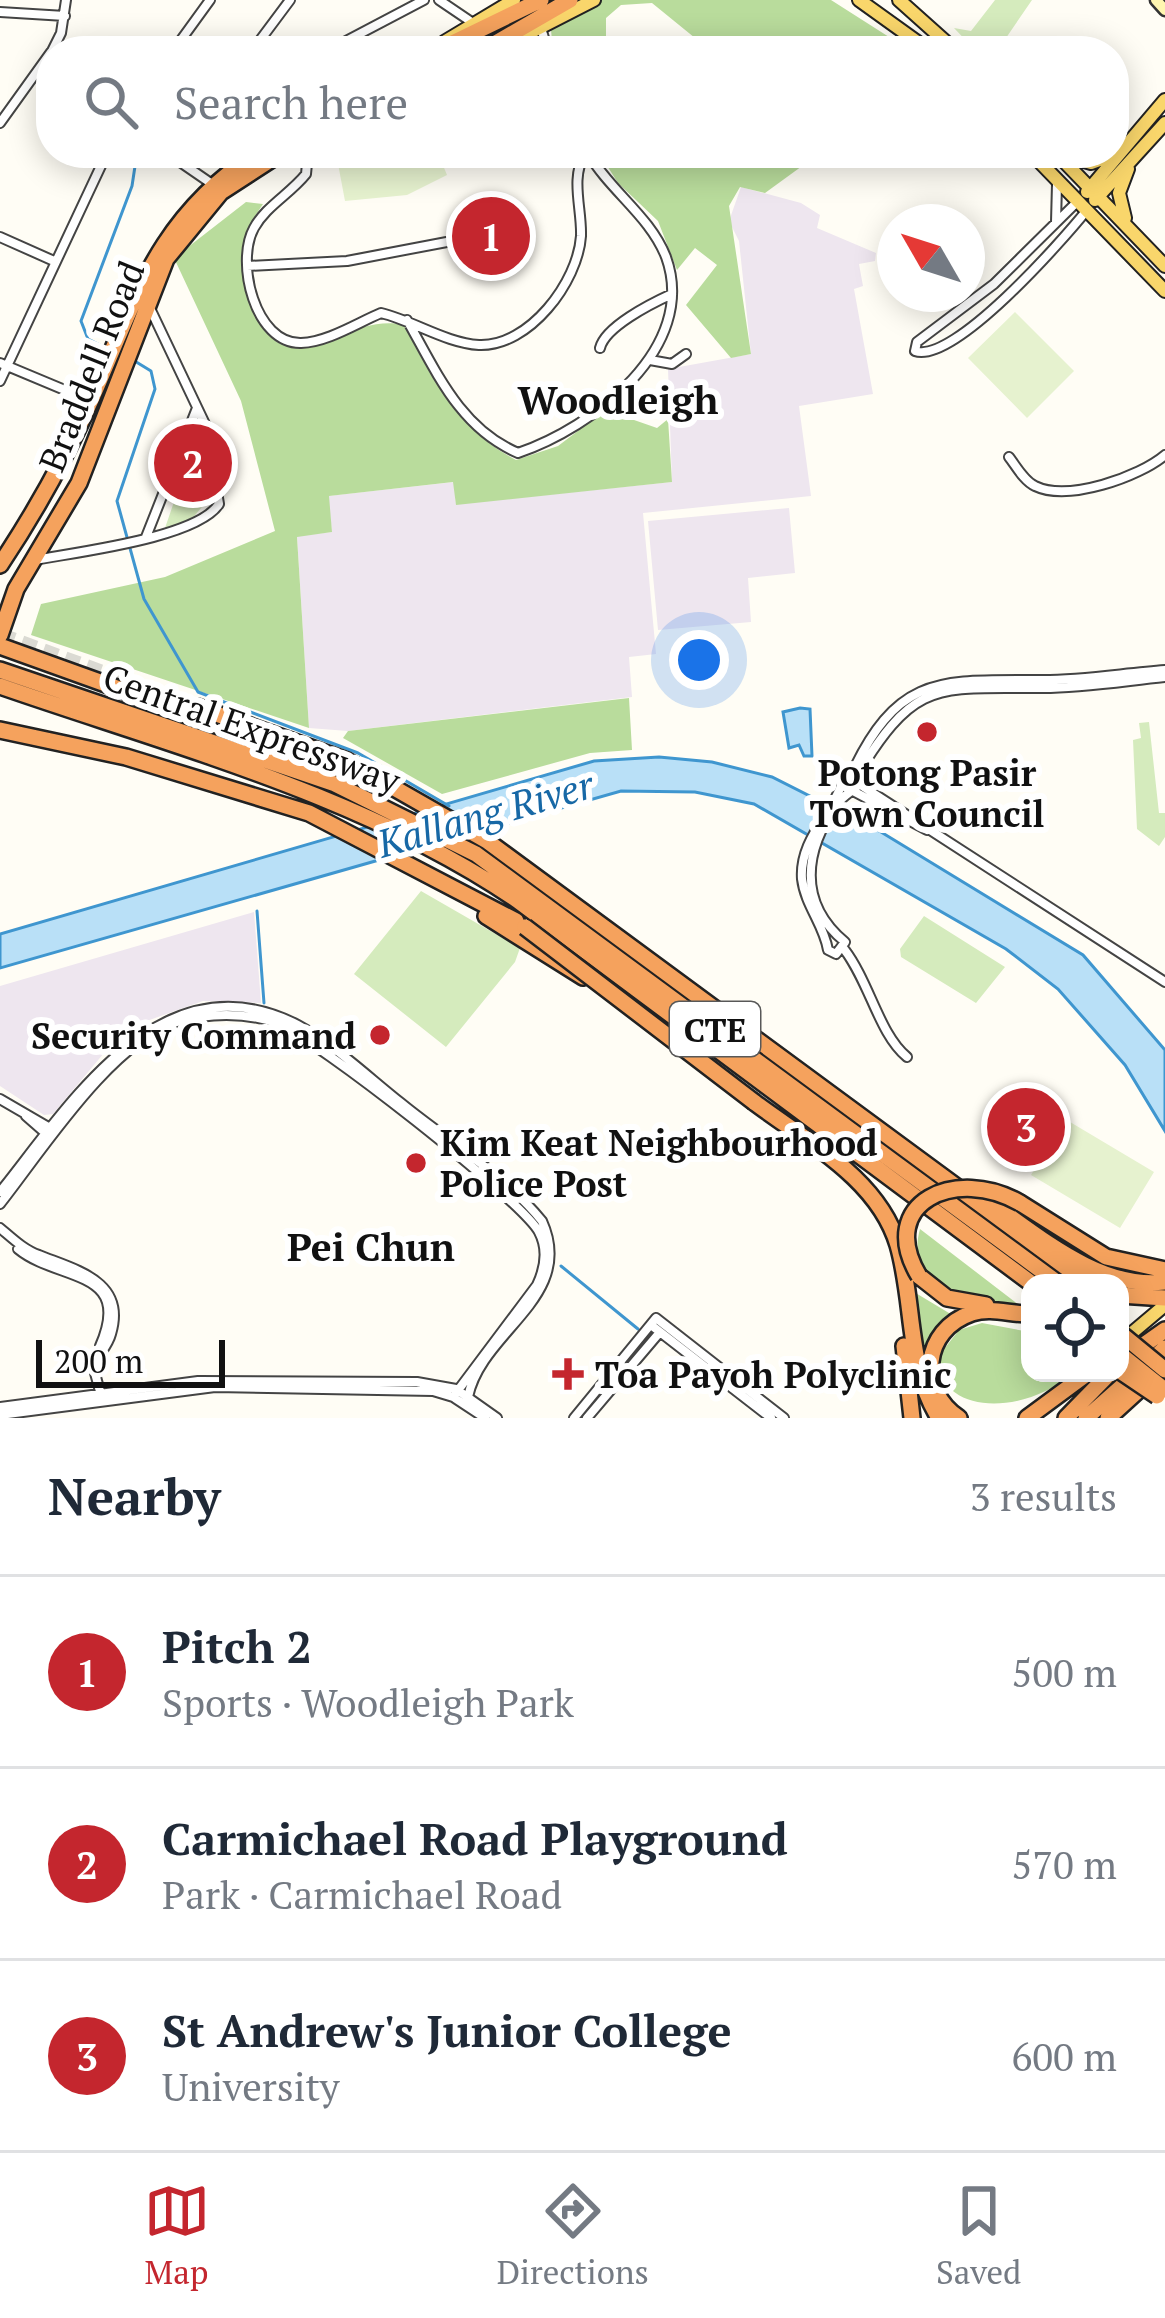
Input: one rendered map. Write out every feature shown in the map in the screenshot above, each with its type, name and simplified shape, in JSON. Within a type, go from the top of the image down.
[{"type":"highway","points":[[466,36],[541,0]]},
{"type":"highway","points":[[508,36],[570,0]]},
{"type":"highway","name":"Braddell Road","points":[[0,634],[15,580],[79,483],[127,320],[156,253],[212,184],[235,168]]},
{"type":"highway","name":"Braddell Road","points":[[0,564],[147,303],[166,259],[210,203],[255,168]]},
{"type":"highway","points":[[0,610],[71,479],[117,355]]},
{"type":"highway","points":[[15,580],[14,624],[27,654]]},
{"type":"highway","points":[[0,646],[407,796]]},
{"type":"highway","name":"Central Expressway","points":[[0,670],[274,783],[452,882],[706,1042],[1021,1275]]},
{"type":"highway","name":"Central Expressway","points":[[0,686],[335,784],[482,848],[1045,1274]]},
{"type":"highway","points":[[196,707],[347,761],[407,796],[919,1159],[1073,1274]]},
{"type":"highway","points":[[0,730],[126,758],[336,819],[520,924],[865,1187],[897,1242],[912,1347],[921,1384],[939,1418]]},
{"type":"highway","points":[[238,732],[335,784]]},
{"type":"highway","points":[[452,882],[566,968],[650,1006],[706,1042]]},
{"type":"highway","points":[[919,1159],[937,1166],[1096,1270],[1128,1281],[1165,1282]]},
{"type":"highway","points":[[836,1164],[863,1192],[882,1227],[912,1418]]},
{"type":"highway","points":[[1021,1313],[958,1301],[926,1284],[908,1245],[913,1222],[927,1200],[954,1186],[985,1186],[1106,1257],[1165,1270]]},
{"type":"highway","points":[[1129,1296],[1165,1302]]},
{"type":"highway","points":[[959,1418],[939,1400],[930,1357],[953,1322],[983,1310],[1021,1313]]},
{"type":"highway","points":[[1129,1360],[1165,1330]]},
{"type":"highway","points":[[1129,1343],[1164,1377]]},
{"type":"highway","points":[[1086,1418],[1165,1348]]},
{"type":"highway","points":[[1129,1359],[1164,1377]]},
{"type":"highway","points":[[1129,1375],[1165,1401]]},
{"type":"highway","points":[[1113,1416],[1164,1377]]},
{"type":"highway","points":[[1027,1418],[1076,1382]]},
{"type":"highway","points":[[1049,1418],[1080,1382]]},
{"type":"highway","points":[[1066,1418],[1101,1382]]},
{"type":"main road","points":[[455,36],[514,0]]},
{"type":"main road","points":[[524,36],[594,0]]},
{"type":"main road","points":[[864,0],[912,36]]},
{"type":"main road","points":[[896,0],[938,36]]},
{"type":"main road","points":[[1129,139],[1165,100]]},
{"type":"main road","points":[[1129,161],[1165,123]]},
{"type":"main road","points":[[1129,167],[1133,157]]},
{"type":"main road","points":[[1045,168],[1165,291]]},
{"type":"main road","points":[[1071,168],[1165,266]]},
{"type":"main road","points":[[1094,193],[1108,168]]},
{"type":"main road","points":[[1082,206],[1121,168]]},
{"type":"main road","points":[[1129,168],[1119,192],[1132,232]]},
{"type":"main road","points":[[1129,1335],[1165,1302]]},
{"type":"street","points":[[14,0],[14,12]]},
{"type":"street","points":[[57,36],[66,0]]},
{"type":"street","points":[[183,36],[208,0]]},
{"type":"street","points":[[263,36],[290,0]]},
{"type":"street","points":[[356,36],[424,0]]},
{"type":"street","points":[[439,0],[473,23]]},
{"type":"street","points":[[1156,0],[1165,10]]},
{"type":"street","points":[[0,11],[65,16]]},
{"type":"street","points":[[541,28],[543,36]]},
{"type":"street","points":[[0,123],[36,73]]},
{"type":"street","points":[[0,381],[100,168]]},
{"type":"street","points":[[190,168],[212,184]]},
{"type":"street","points":[[307,168],[250,235],[247,266],[262,317],[279,337],[298,344],[381,313],[482,345],[509,338],[549,308],[572,273],[581,238],[580,168]]},
{"type":"street","points":[[406,319],[451,402],[496,444],[518,453],[559,439],[650,360],[674,294],[667,259],[651,228],[600,168]]},
{"type":"street","points":[[1055,224],[1057,180]]},
{"type":"street","points":[[985,290],[1055,224],[1082,206]]},
{"type":"street","points":[[1067,234],[1082,206]]},
{"type":"street","points":[[961,312],[917,342],[915,350],[928,353],[984,315],[1067,234],[1078,227],[1104,228]]},
{"type":"street","points":[[0,237],[54,261]]},
{"type":"street","points":[[247,266],[347,261],[452,241]]},
{"type":"street","points":[[610,335],[674,294]]},
{"type":"street","points":[[15,580],[205,519],[219,504],[206,426],[147,303]]},
{"type":"street","points":[[968,312],[984,315]]},
{"type":"street","points":[[650,360],[672,364],[686,354]]},
{"type":"street","points":[[4,365],[91,401]]},
{"type":"street","points":[[146,537],[197,407]]},
{"type":"street","points":[[1009,457],[1029,482],[1048,489],[1100,485],[1135,475],[1165,455]]},
{"type":"street","points":[[844,949],[833,953],[808,880],[809,845],[850,787],[890,716],[913,695],[940,681],[1165,673]]},
{"type":"street","points":[[850,787],[1094,931],[1165,985]]},
{"type":"street","points":[[831,939],[844,939],[844,949],[876,1000],[886,1040],[907,1057]]},
{"type":"street","points":[[0,1204],[112,1057],[169,1019],[231,1009],[272,1015],[305,1029],[535,1212],[546,1229],[551,1256],[542,1290],[476,1369],[468,1397]]},
{"type":"street","points":[[0,1192],[125,1054],[164,1028],[228,1016],[262,1019],[302,1035],[517,1206],[537,1229],[544,1246],[541,1278],[455,1393]]},
{"type":"street","points":[[0,1099],[52,1134]]},
{"type":"street","points":[[0,1231],[35,1254],[85,1272],[110,1293],[115,1311],[112,1333],[93,1366],[101,1395]]},
{"type":"street","points":[[0,1231],[27,1257],[82,1277],[104,1293],[106,1334],[91,1358],[82,1397]]},
{"type":"street","points":[[574,1418],[650,1325],[663,1328],[784,1418]]},
{"type":"street","points":[[587,1418],[663,1328]]},
{"type":"street","points":[[663,1328],[770,1418]]},
{"type":"street","points":[[0,1411],[219,1381],[444,1385],[468,1371]]},
{"type":"street","points":[[444,1385],[485,1418]]},
{"type":"street","points":[[0,1411],[215,1387],[455,1393],[496,1418]]},
{"type":"shaded area","points":[[741,187],[801,203],[820,215],[817,228],[876,253],[875,261],[859,264],[863,286],[854,289],[873,394],[799,406],[811,496],[643,513],[656,654],[629,657],[632,697],[348,731],[309,728],[297,536],[332,532],[328,496],[454,482],[456,504],[672,482],[668,369],[751,354],[739,241],[729,221]]},
{"type":"shaded area","points":[[789,508],[795,573],[748,578],[751,622],[658,630],[648,521]]},
{"type":"shaded area","points":[[254,912],[261,1003],[203,1001],[141,1023],[109,1047],[53,1114],[44,1115],[0,1086],[0,986]]},
{"type":"green space","points":[[602,0],[831,0],[887,36],[693,36],[652,3],[621,5],[606,18],[606,36],[552,36],[551,30]]},
{"type":"green space","points":[[995,0],[1032,0],[1007,36],[962,36],[954,28],[971,31]]},
{"type":"green space","points":[[339,168],[444,168],[447,175],[407,195],[345,201]]},
{"type":"green space","points":[[608,168],[799,168],[765,193],[740,187],[729,206],[751,354],[731,358],[686,305],[717,265],[695,248],[677,270],[658,221]]},
{"type":"green space","points":[[246,202],[263,204],[243,246],[243,279],[260,324],[276,341],[294,347],[380,324],[404,325],[463,419],[516,460],[558,446],[611,406],[614,413],[657,428],[668,419],[672,482],[456,505],[453,482],[329,496],[332,532],[297,537],[309,728],[31,635],[41,604],[165,577],[275,531],[241,401],[174,258]]},
{"type":"green space","points":[[491,216],[508,226],[492,256],[475,246]]},
{"type":"green space","points":[[510,229],[527,237],[510,267],[493,257]]},
{"type":"green space","points":[[1015,312],[1074,371],[1027,418],[968,358]]},
{"type":"green space","points":[[196,438],[206,502],[191,520],[165,528]]},
{"type":"green space","points":[[629,698],[632,750],[590,753],[442,794],[343,738],[348,731]]},
{"type":"green space","points":[[1149,722],[1159,813],[1165,813],[1165,837],[1159,846],[1137,829],[1133,740],[1141,738],[1139,723]]},
{"type":"green space","points":[[421,891],[520,948],[515,962],[446,1047],[354,974]]},
{"type":"green space","points":[[924,916],[1005,967],[976,1003],[901,957],[900,949]]},
{"type":"green space","points":[[1065,1119],[1154,1172],[1120,1228],[1031,1175]]},
{"type":"green space","points":[[920,1229],[1019,1305],[964,1295],[933,1278],[922,1265]]},
{"type":"green space","points":[[914,1292],[954,1316],[929,1339],[922,1357]]},
{"type":"green space","points":[[982,1323],[1021,1330],[1021,1382],[1061,1382],[1011,1402],[970,1400],[942,1378],[937,1358],[959,1330]]},
{"type":"water","points":[[810,709],[812,756],[804,756],[799,745],[789,748],[783,712]]},
{"type":"water","name":"Kallang River","points":[[659,757],[712,762],[772,777],[881,832],[1083,955],[1165,1050],[1165,1131],[1125,1065],[1058,989],[1006,949],[754,804],[695,792],[621,791],[0,968],[0,934],[594,761]]},
{"type":"waterway","points":[[108,349],[88,339],[81,321],[135,168]]},
{"type":"waterway","name":"Kallang River","points":[[133,360],[151,371],[155,389],[117,501],[144,599],[198,692],[358,753],[449,806]]},
{"type":"waterway","points":[[257,911],[264,1003]]},
{"type":"waterway","points":[[561,1266],[638,1329]]},
{"type":"tunnel","points":[[0,635],[197,707]]},
{"type":"place","name":"Pitch 2","points":[[491,236]]},
{"type":"place","name":"Carmichael Road Playground","points":[[193,463]]},
{"type":"place","name":"Potong Pasir Town Council","points":[[927,732]]},
{"type":"place","name":"Security Command","points":[[380,1035]]},
{"type":"place","name":"St Andrew's Junior College","points":[[1026,1127]]},
{"type":"place","name":"Kim Keat Neighbourhood Police Post","points":[[416,1163]]},
{"type":"place","name":"Toa Payoh Polyclinic","points":[[568,1374]]},
{"type":"district","name":"Woodleigh","points":[[618,399]]},
{"type":"district","name":"Pei Chun","points":[[371,1246]]}]
